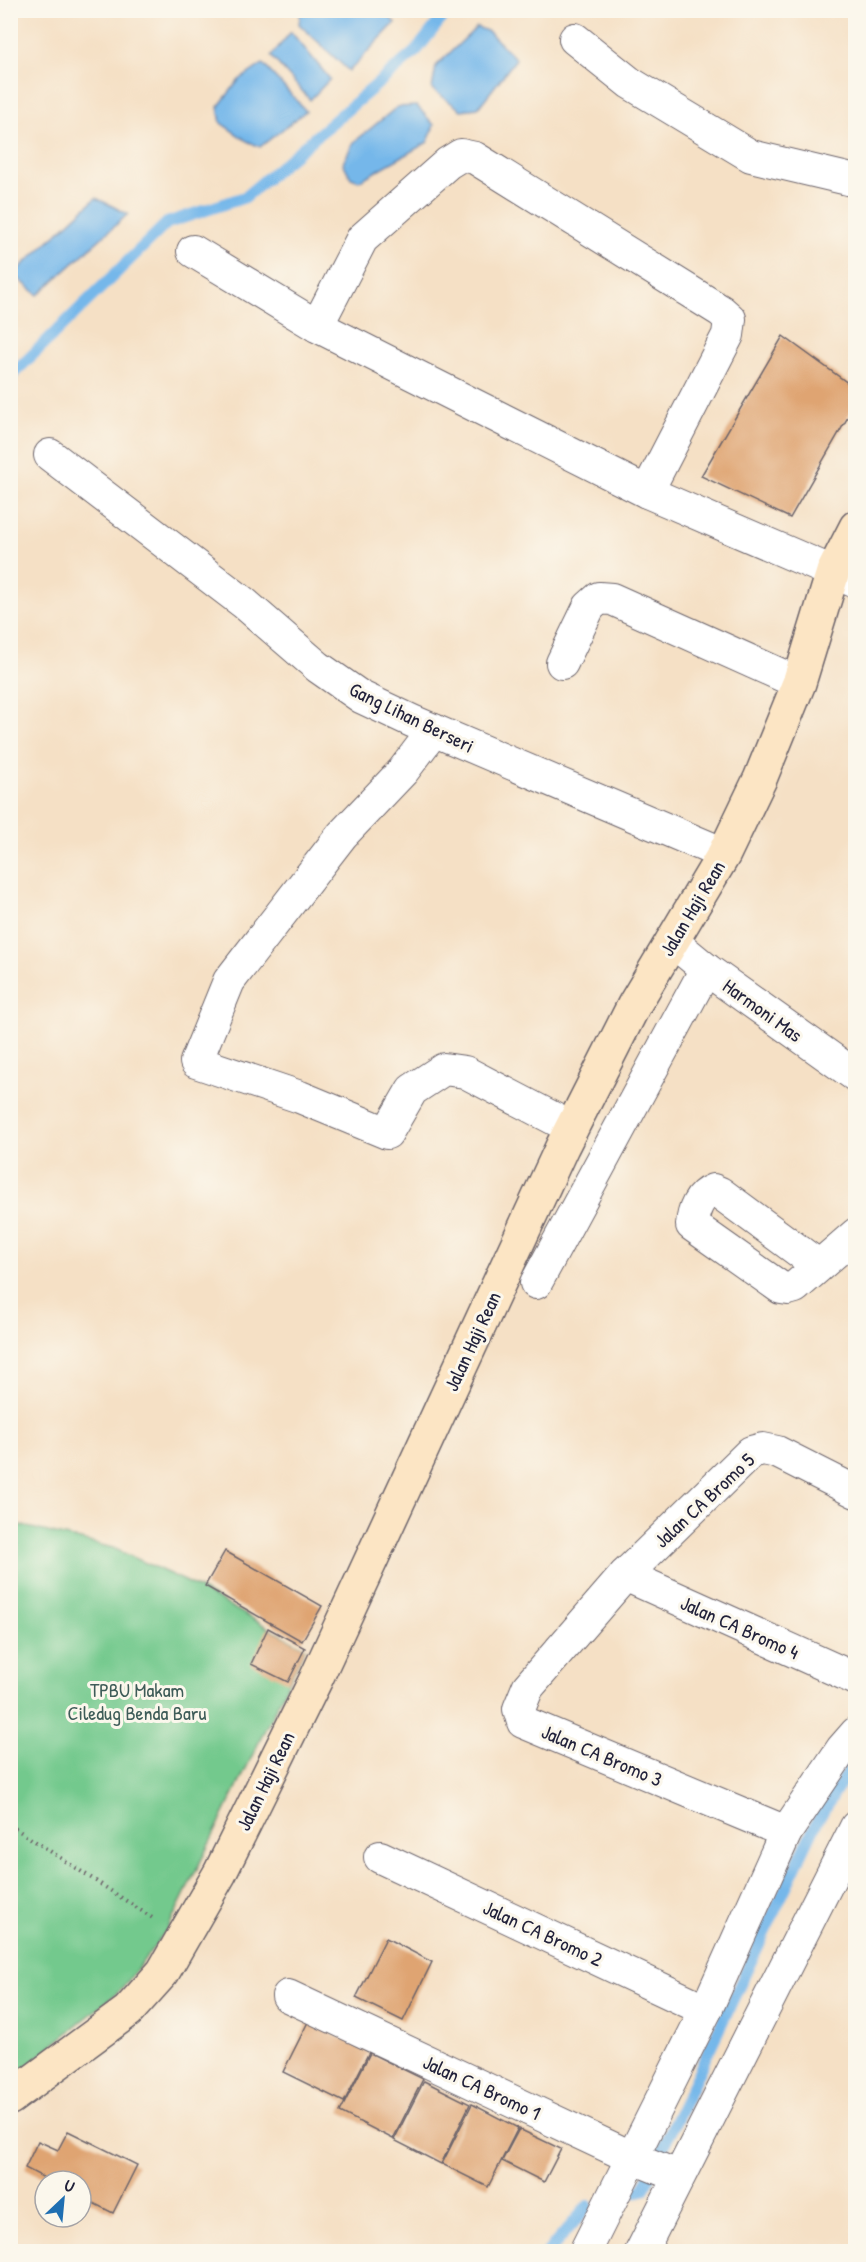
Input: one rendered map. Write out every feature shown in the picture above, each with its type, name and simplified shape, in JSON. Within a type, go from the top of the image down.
[{"type":"street","points":[[575,39],[630,83],[751,156],[855,181]]},
{"type":"street","points":[[317,326],[362,239],[448,163],[461,155],[475,158],[721,311],[730,319],[728,335],[647,492]]},
{"type":"street","points":[[193,251],[317,326],[647,492],[844,577]]},
{"type":"street","name":"Gang Lihan Berseri","points":[[50,455],[251,608],[318,667],[361,696],[434,730],[724,854]]},
{"type":"street","name":"Jalan Haji Rean","points":[[10,2098],[128,2011],[163,1972],[220,1874],[316,1678],[572,1128],[634,1005],[724,854],[760,779],[844,577],[855,527]]},
{"type":"street","points":[[562,663],[589,607],[599,598],[612,599],[799,683]]},
{"type":"street","points":[[434,730],[403,771],[342,835],[229,981],[196,1062],[300,1097],[387,1133],[412,1090],[444,1069],[465,1072],[572,1128]]},
{"type":"street","name":"Harmoni Mas","points":[[672,941],[706,969],[855,1076]]},
{"type":"street","points":[[536,1283],[706,969]]},
{"type":"street","points":[[819,1266],[855,1234]]},
{"type":"street","name":"Jalan CA Bromo 5","points":[[625,1575],[751,1452],[764,1449],[777,1452],[855,1492]]},
{"type":"street","name":"Jalan CA Bromo 4","points":[[625,1575],[855,1679]]},
{"type":"street","name":"Jalan CA Bromo 3","points":[[625,1575],[528,1687],[519,1709],[524,1722],[786,1832]]},
{"type":"street","points":[[641,2252],[656,2168],[706,2010],[786,1832],[855,1732]]},
{"type":"street","points":[[585,2252],[656,2168],[855,1827]]},
{"type":"street","name":"Jalan CA Bromo 2","points":[[380,1857],[706,2010]]},
{"type":"street","name":"Jalan CA Bromo 1","points":[[288,1996],[656,2168]]},
{"type":"path","points":[[10,1825],[182,1937]]},
{"type":"green space","name":"TPBU Makam Ciledug Benda Baru","points":[[11,1523],[113,1548],[185,1581],[305,1648],[168,1928],[122,1989],[11,2079]]},
{"type":"water","points":[[301,10],[384,11],[395,23],[349,71],[299,24]]},
{"type":"water","points":[[477,27],[489,32],[516,59],[478,108],[461,110],[432,89],[436,66]]},
{"type":"water","points":[[291,32],[330,79],[310,100],[271,56]]},
{"type":"water","points":[[263,64],[306,111],[260,147],[221,123],[218,107],[239,80]]},
{"type":"water","points":[[417,106],[434,125],[428,142],[359,181],[351,178],[343,163],[353,143],[397,107]]},
{"type":"water","points":[[96,198],[128,214],[38,295],[13,274]]},
{"type":"building","points":[[783,336],[856,389],[856,403],[790,518],[701,476]]},
{"type":"building","points":[[225,1551],[322,1606],[302,1641],[205,1586]]},
{"type":"building","points":[[268,1628],[305,1648],[288,1682],[251,1664]]},
{"type":"building","points":[[386,1938],[432,1962],[403,2021],[356,1998]]},
{"type":"building","points":[[308,2022],[369,2052],[344,2102],[283,2072]]},
{"type":"building","points":[[370,2053],[423,2079],[393,2139],[340,2112]]},
{"type":"building","points":[[424,2081],[470,2104],[441,2164],[394,2140]]},
{"type":"building","points":[[472,2104],[518,2128],[488,2187],[442,2164]]},
{"type":"building","points":[[519,2129],[561,2149],[544,2182],[502,2161]]},
{"type":"building","points":[[68,2131],[137,2165],[113,2213],[93,2203],[93,2169],[33,2169],[33,2172],[25,2168],[38,2141],[58,2150]]},
{"type":"waterway","points":[[10,377],[167,223],[245,197],[416,51],[448,10]]},
{"type":"waterway","points":[[635,2192],[643,2190],[817,1821],[856,1759]]},
{"type":"waterway","points":[[548,2252],[588,2206]]}]
